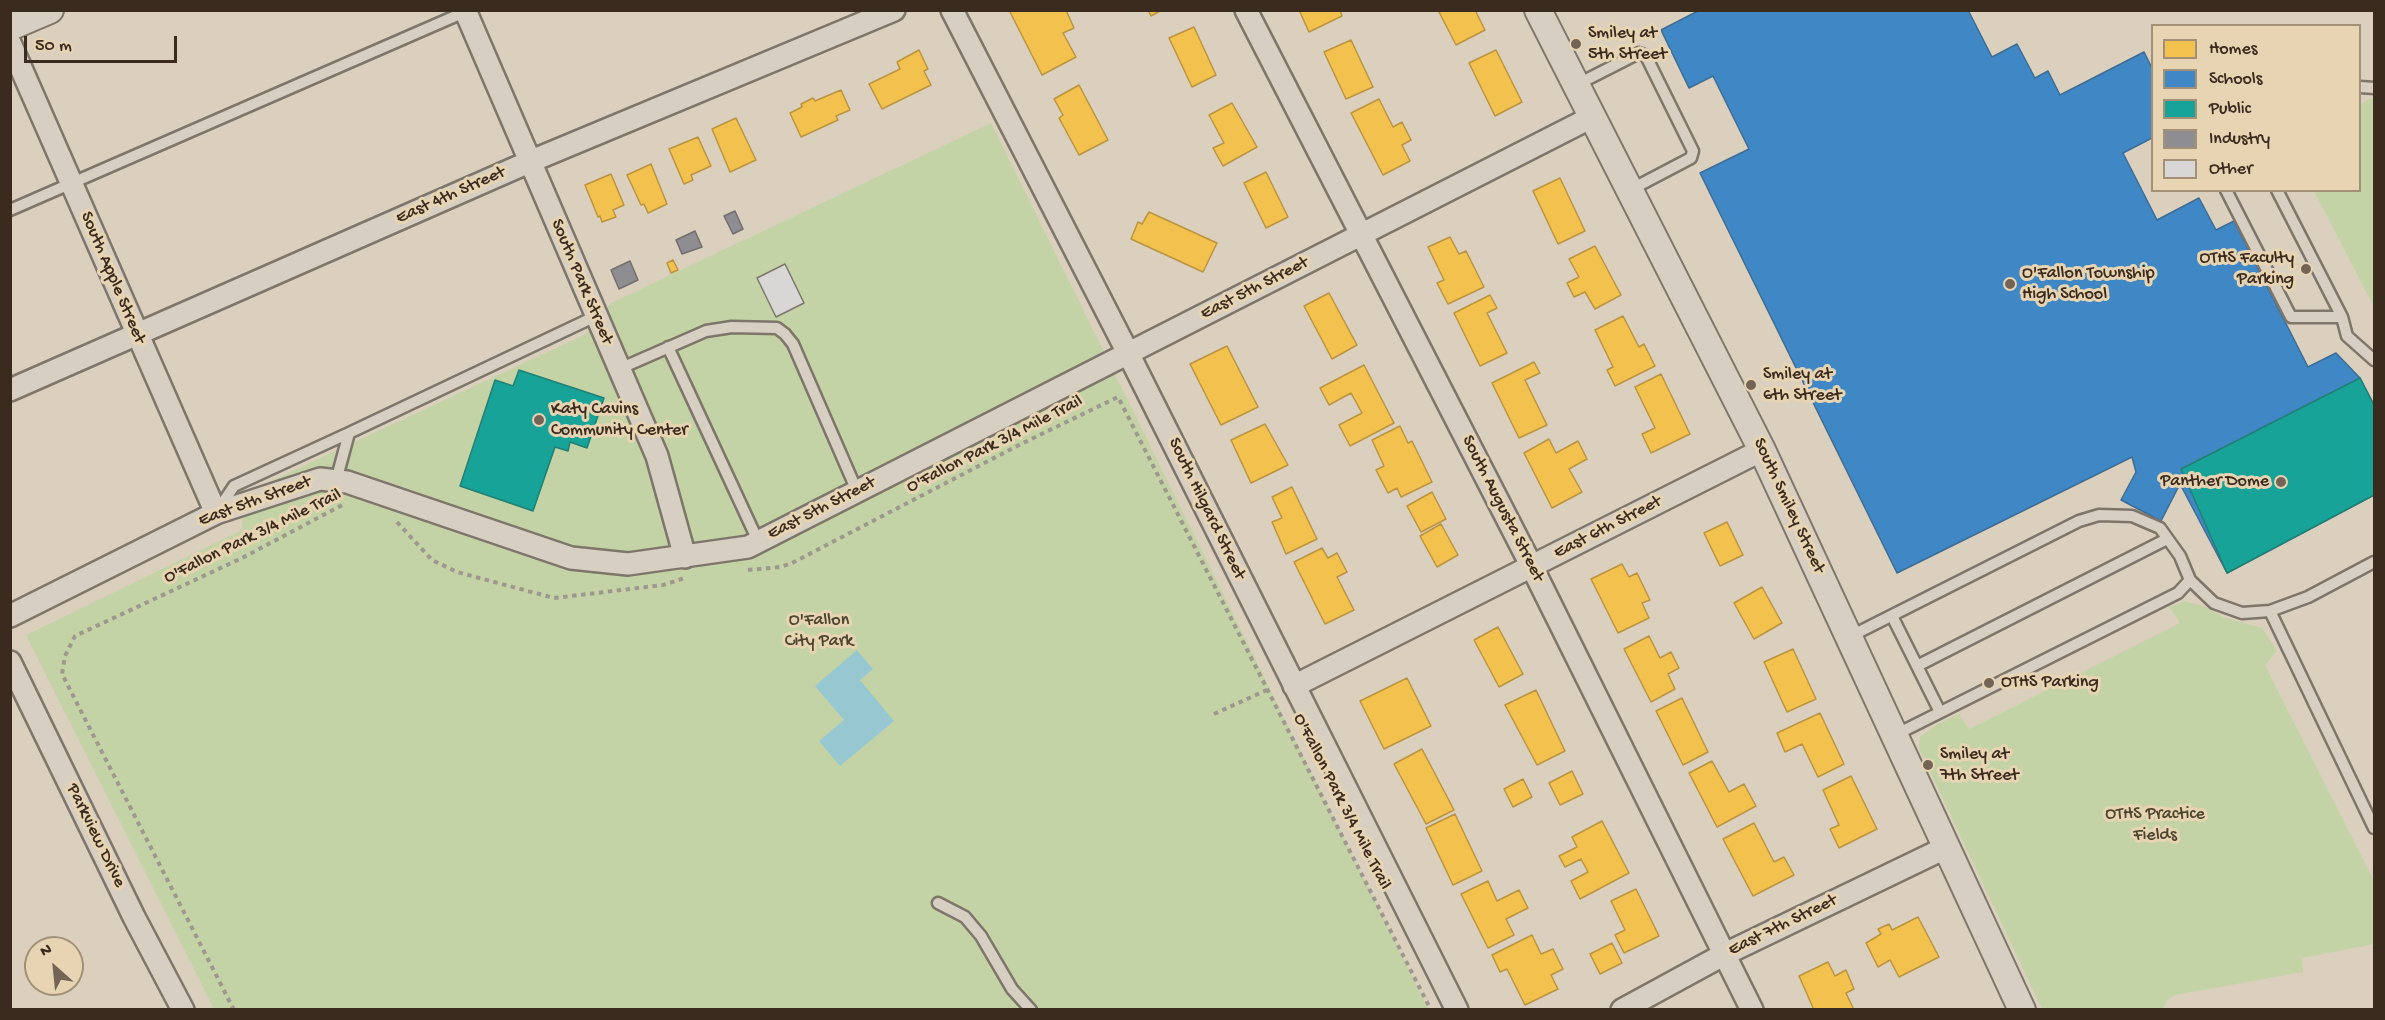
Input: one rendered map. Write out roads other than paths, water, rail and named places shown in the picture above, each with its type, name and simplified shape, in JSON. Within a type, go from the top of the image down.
[{"type":"street","points":[[10,27],[50,10]]},
{"type":"street","name":"East 4th Street","points":[[10,390],[529,162],[894,10]]},
{"type":"street","name":"South Hilgard Street","points":[[952,10],[1128,353],[1457,1010]]},
{"type":"street","name":"South Augusta Street","points":[[1246,10],[1532,567],[1752,1010]]},
{"type":"street","name":"South Smiley Street","points":[[1538,10],[1762,450],[2022,1010]]},
{"type":"street","name":"South Park Street","points":[[466,11],[657,456],[689,566]]},
{"type":"street","name":"South Apple Street","points":[[10,43],[216,513]]},
{"type":"street","name":"East 5th Street","points":[[10,616],[216,513],[320,479],[347,482],[571,558],[628,564],[689,566],[748,547],[1592,117]]},
{"type":"street","name":"East 6th Street","points":[[1294,686],[1762,450]]},
{"type":"street","name":"Parkview Drive","points":[[10,662],[183,1010]]},
{"type":"street","name":"East 7th Street","points":[[1622,1010],[1723,955],[1947,847]]},
{"type":"lane","points":[[10,210],[466,11]]},
{"type":"lane","points":[[1576,85],[1639,53],[1646,57],[1693,151],[1691,158],[1630,190]]},
{"type":"lane","points":[[2227,192],[2291,317],[2342,317]]},
{"type":"lane","points":[[2278,192],[2342,317],[2347,336],[2374,360]]},
{"type":"lane","points":[[216,513],[234,486],[596,316]]},
{"type":"lane","points":[[619,369],[706,331],[732,327],[777,328],[793,344],[857,491]]},
{"type":"lane","points":[[669,347],[758,542]]},
{"type":"lane","points":[[336,481],[349,433]]},
{"type":"lane","points":[[1849,638],[2079,520],[2099,515],[2132,516],[2160,528],[2180,556],[2190,580],[2214,603],[2242,613],[2270,611],[2308,597],[2374,562]]},
{"type":"lane","points":[[1917,666],[2167,539]]},
{"type":"lane","points":[[1895,735],[2178,593],[2190,580]]},
{"type":"lane","points":[[2270,611],[2374,828]]},
{"type":"lane","points":[[1892,616],[1940,712]]},
{"type":"lane","points":[[938,903],[965,917],[981,936],[1012,988],[1031,1010]]},
{"type":"water","points":[[857,650],[873,669],[860,680],[894,721],[840,766],[819,741],[844,720],[815,686]]},
{"type":"place","name":"Smiley at 5th Street","points":[[1576,44]]},
{"type":"place","name":"OTHS Faculty Parking","points":[[2306,269]]},
{"type":"place","name":"O'Fallon Township High School","points":[[2010,284]]},
{"type":"place","name":"Smiley at 6th Street","points":[[1751,385]]},
{"type":"place","name":"Katy Cavins Community Center","points":[[539,420]]},
{"type":"place","name":"Panther Dome","points":[[2281,482]]},
{"type":"place","name":"OTHS Parking","points":[[1989,683]]},
{"type":"place","name":"Smiley at 7th Street","points":[[1928,765]]},
{"type":"park label","name":"O'Fallon City Park","points":[[819,631]]},
{"type":"park label","name":"OTHS Practice Fields","points":[[2155,825]]}]
